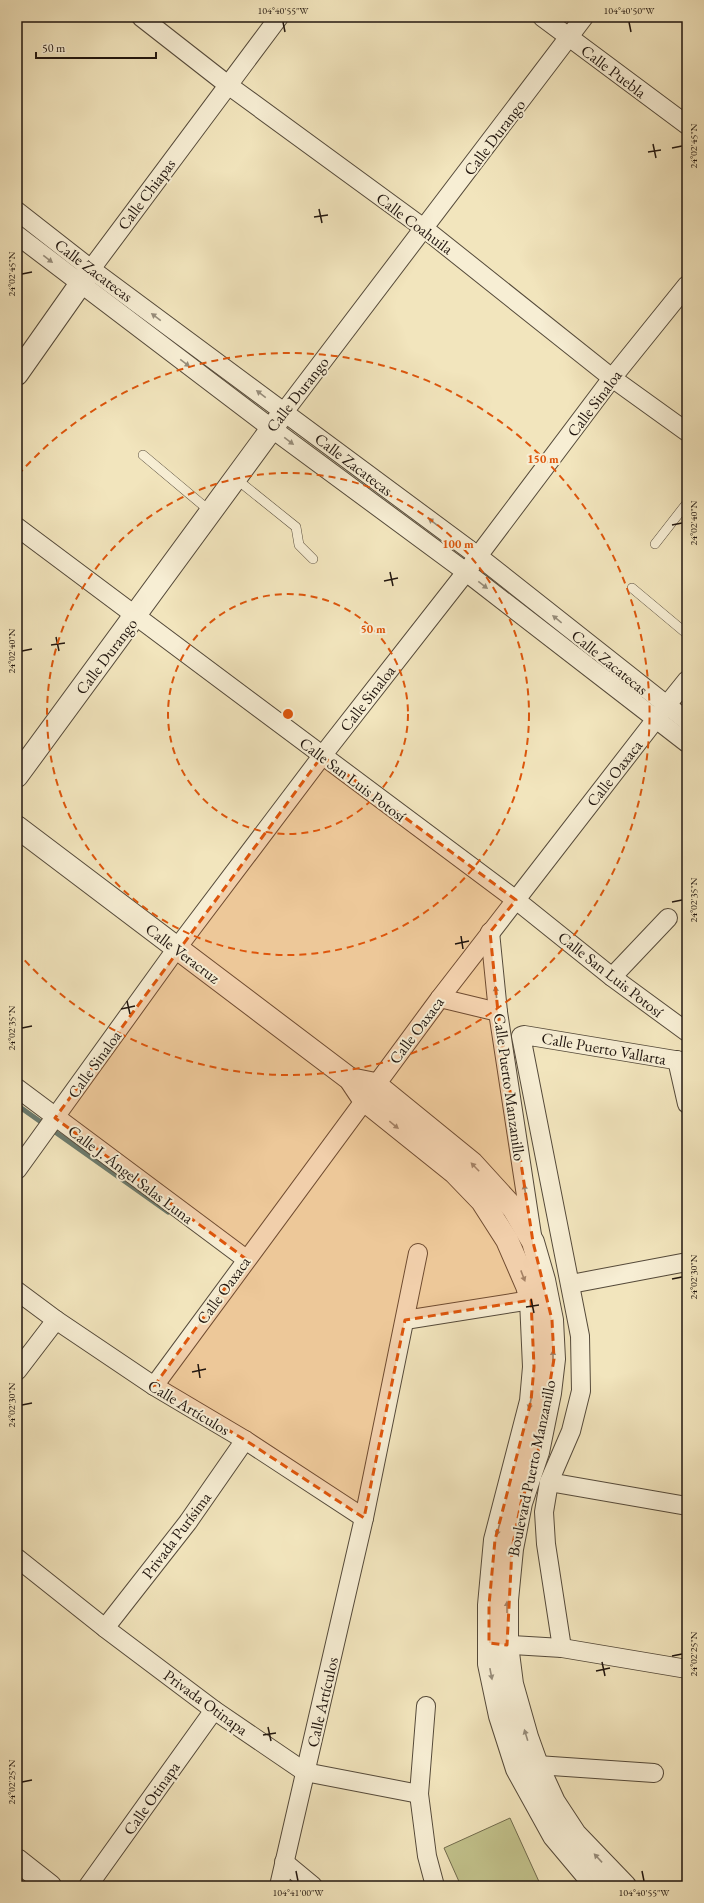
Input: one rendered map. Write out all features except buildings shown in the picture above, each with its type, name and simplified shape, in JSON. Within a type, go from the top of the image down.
[{"type":"street","name":"Calle Coahuila","points":[[141,17],[228,85],[424,229],[612,378],[687,432]]},
{"type":"street","name":"Calle Chiapas","points":[[17,374],[86,276],[279,17]]},
{"type":"street","name":"Calle Puebla","points":[[542,17],[687,125]]},
{"type":"street","name":"Calle Durango","points":[[17,776],[278,420],[584,17]]},
{"type":"street","name":"Calle Zacatecas","points":[[17,212],[86,276],[278,420],[466,572],[660,712],[687,721]]},
{"type":"street","name":"Calle Zacatecas","points":[[17,235],[86,276]]},
{"type":"street","name":"Calle Sinaloa","points":[[17,1170],[177,948],[322,756],[466,572],[612,378],[687,285]]},
{"type":"street","name":"Calle Zacatecas","points":[[278,420],[478,556],[660,712],[687,743]]},
{"type":"street","name":"Calle San Luis Potosí","points":[[17,527],[516,900],[612,977],[687,1032]]},
{"type":"street","name":"Calle Oaxaca","points":[[154,1386],[369,1092],[490,932],[660,712],[687,680]]},
{"type":"street","name":"Calle Veracruz","points":[[17,827],[369,1092]]},
{"type":"street","points":[[612,977],[668,918]]},
{"type":"street","name":"Calle Puerto Manzanillo","points":[[490,932],[498,1012],[533,1242]]},
{"type":"street","points":[[440,998],[498,1012]]},
{"type":"street","name":"Calle Puerto Vallarta","points":[[571,1284],[521,1036],[524,1035],[682,1061]]},
{"type":"street","points":[[682,1061],[687,1104]]},
{"type":"street","name":"Calle J. Ángel Salas Luna","points":[[17,1088],[55,1118],[246,1259]]},
{"type":"street","name":"Boulevard Puerto Manzanillo","points":[[369,1092],[472,1163],[496,1204],[507,1240],[517,1261],[531,1300],[534,1367],[531,1401],[495,1540],[489,1605],[498,1644],[512,1684],[527,1737],[537,1765],[554,1802],[576,1834],[625,1886]]},
{"type":"street","name":"Boulevard Puerto Manzanillo","points":[[496,1204],[513,1208],[533,1242],[544,1280],[552,1320],[554,1359],[550,1393],[538,1452],[521,1503],[512,1549],[507,1600],[498,1644],[489,1664],[500,1716],[517,1769],[554,1836],[596,1886]]},
{"type":"street","name":"Calle Artículos","points":[[279,1886],[364,1518],[418,1253]]},
{"type":"street","points":[[562,1648],[546,1544],[544,1512],[549,1482],[571,1431],[581,1391],[580,1336],[571,1284],[687,1262]]},
{"type":"street","name":"Calle Artículos","points":[[17,1291],[56,1320],[154,1386],[245,1440],[364,1518]]},
{"type":"street","points":[[405,1320],[531,1300]]},
{"type":"street","points":[[17,1372],[56,1320]]},
{"type":"street","name":"Privada Purísima","points":[[105,1628],[188,1522],[245,1440]]},
{"type":"street","points":[[549,1482],[687,1506]]},
{"type":"street","name":"Privada Otinapa","points":[[19,1565],[214,1710],[305,1772],[419,1794]]},
{"type":"street","points":[[498,1644],[562,1648],[687,1669]]},
{"type":"street","points":[[426,1706],[419,1794],[427,1856],[435,1886]]},
{"type":"street","name":"Calle Otinapa","points":[[88,1886],[214,1710]]},
{"type":"street","points":[[537,1765],[654,1773]]},
{"type":"street","points":[[17,1860],[50,1886]]},
{"type":"street","points":[[284,1862],[313,1886]]},
{"type":"lane","points":[[143,455],[211,512]]},
{"type":"lane","points":[[235,478],[296,527],[299,546],[313,559]]},
{"type":"lane","points":[[655,544],[687,503]]},
{"type":"lane","points":[[632,588],[687,634]]},
{"type":"highlighted area","points":[[322,756],[516,900],[490,932],[498,1012],[533,1242],[552,1320],[554,1359],[538,1452],[521,1503],[512,1549],[507,1645],[489,1643],[489,1605],[495,1540],[531,1401],[534,1367],[531,1300],[405,1320],[364,1518],[245,1440],[154,1386],[246,1259],[55,1118]]},
{"type":"green space","points":[[510,1818],[541,1886],[461,1886],[444,1848]]},
{"type":"waterway","points":[[17,1105],[168,1212]]}]
